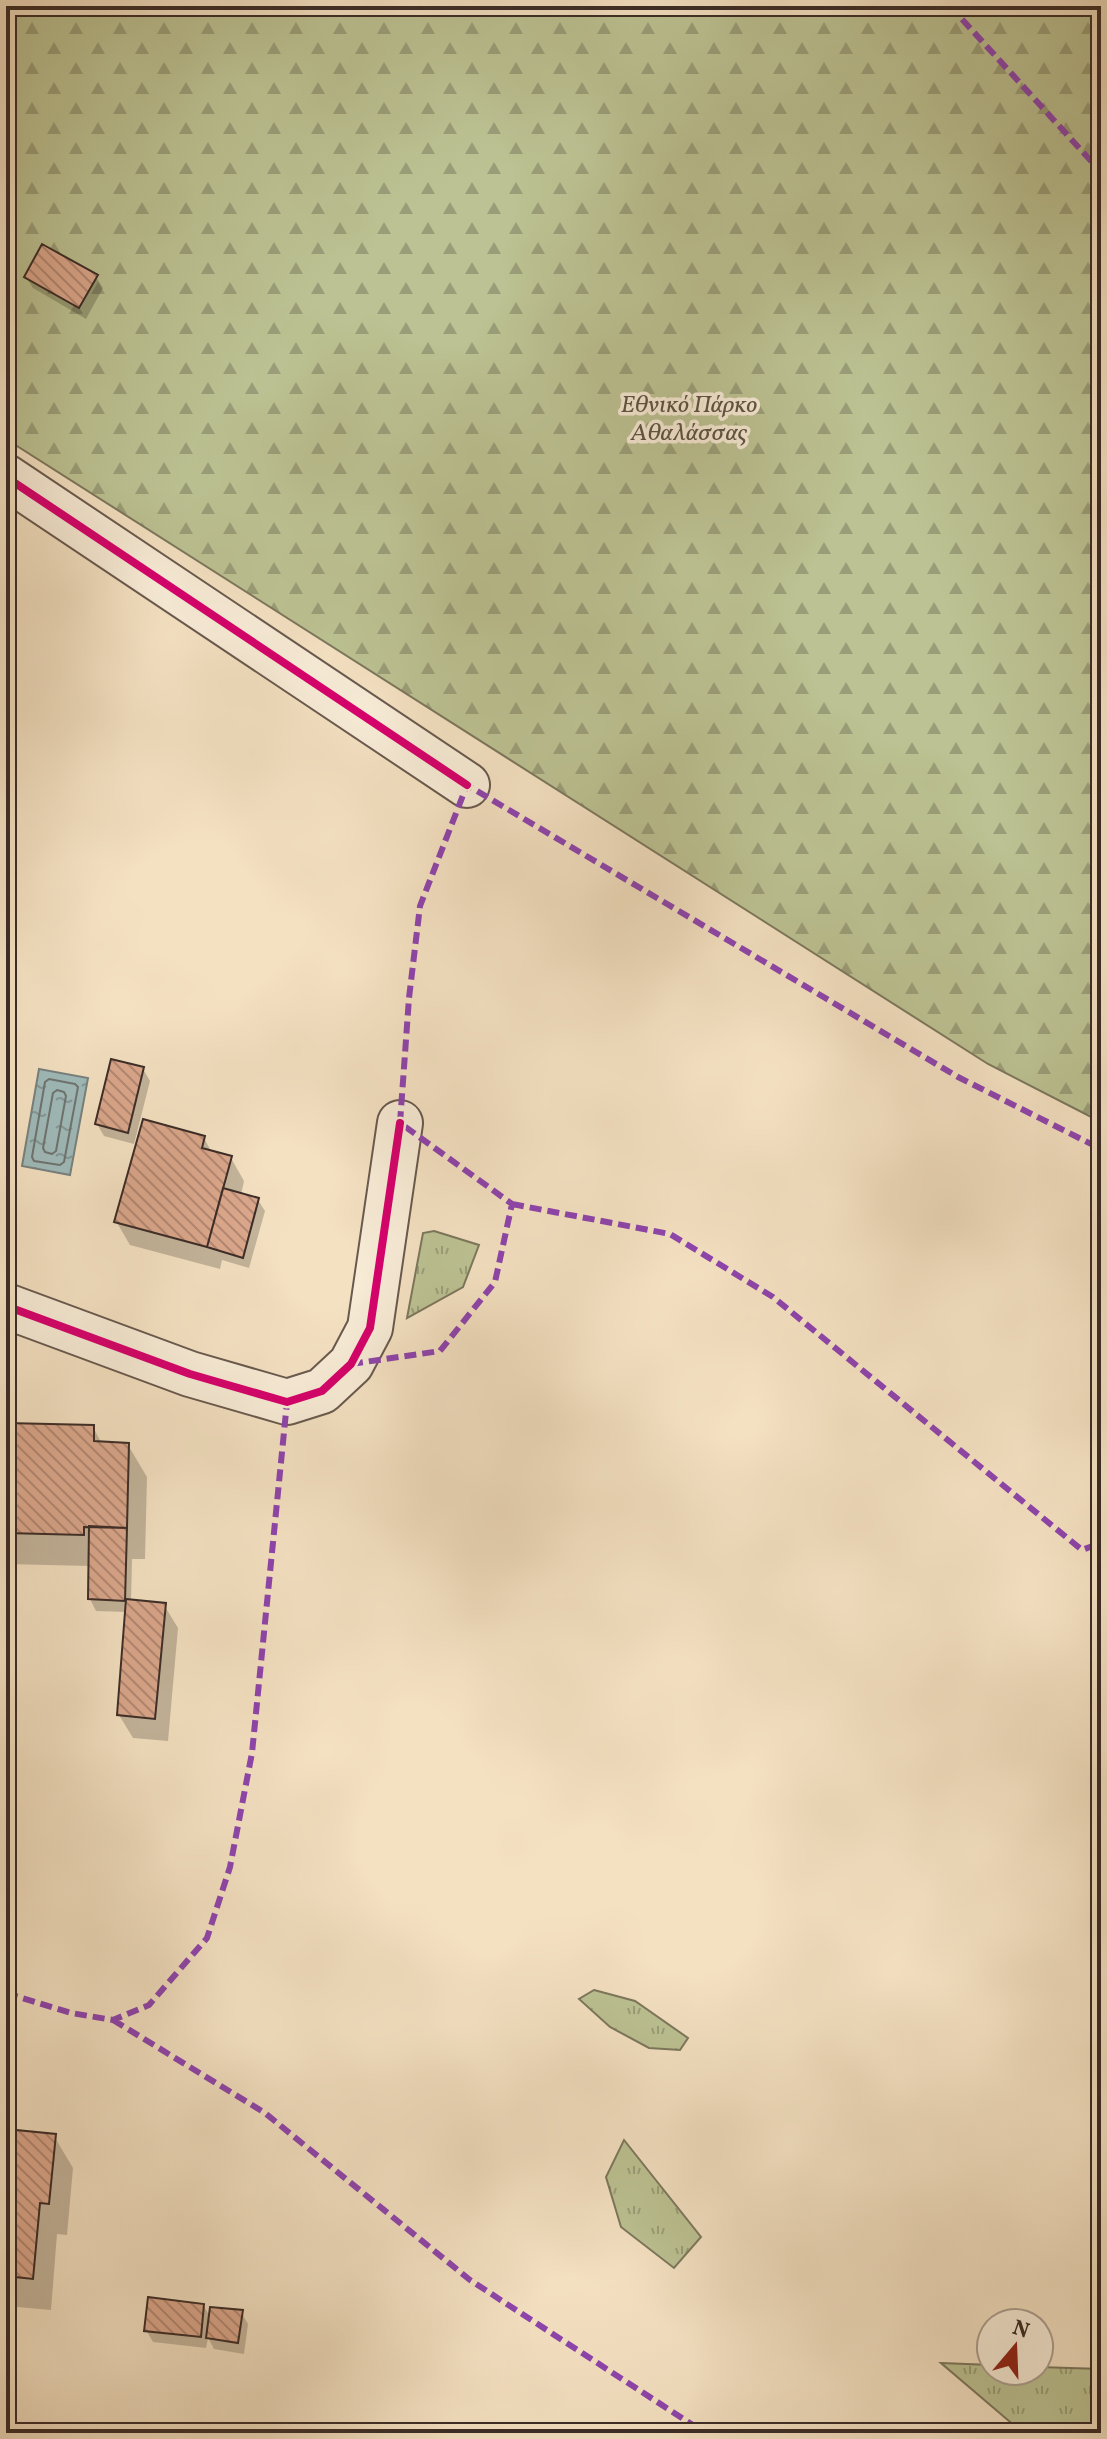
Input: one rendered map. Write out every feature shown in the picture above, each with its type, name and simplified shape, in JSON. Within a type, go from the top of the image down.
[{"type":"street","points":[[6,477],[467,785]]},
{"type":"street","points":[[6,1306],[190,1374],[287,1402],[322,1391],[351,1364],[370,1328],[400,1123]]},
{"type":"green space","name":"Εθνικό Πάρκο Αθαλάσσας","points":[[6,6],[1101,6],[1101,1122],[988,1064],[6,439]]},
{"type":"green space","points":[[434,1231],[479,1245],[463,1287],[407,1318],[423,1233]]},
{"type":"green space","points":[[594,1990],[635,2001],[688,2038],[680,2050],[649,2048],[610,2027],[579,1999]]},
{"type":"green space","points":[[624,2140],[701,2237],[674,2268],[621,2227],[606,2177]]},
{"type":"green space","points":[[941,2363],[975,2364],[975,2387],[1055,2387],[1055,2368],[1101,2369],[1101,2425],[1093,2433],[1023,2433]]},
{"type":"water","points":[[39,1069],[88,1078],[70,1175],[22,1166]]},
{"type":"building","points":[[42,244],[98,275],[79,308],[24,277]]},
{"type":"building","points":[[111,1059],[144,1067],[128,1133],[95,1124]]},
{"type":"building","points":[[143,1119],[205,1136],[202,1148],[232,1156],[207,1247],[114,1222]]},
{"type":"building","points":[[223,1188],[259,1198],[243,1258],[207,1247]]},
{"type":"building","points":[[6,1423],[94,1425],[94,1441],[129,1443],[127,1528],[84,1527],[84,1535],[6,1533]]},
{"type":"building","points":[[89,1526],[127,1528],[125,1601],[88,1599]]},
{"type":"building","points":[[126,1599],[166,1603],[155,1719],[117,1715]]},
{"type":"building","points":[[6,2129],[56,2134],[49,2204],[40,2203],[33,2279],[6,2276]]},
{"type":"building","points":[[148,2297],[204,2304],[201,2337],[144,2331]]},
{"type":"building","points":[[210,2307],[243,2310],[238,2343],[206,2338]]},
{"type":"marked path","points":[[950,6],[1101,172]]},
{"type":"marked path","points":[[351,1364],[440,1351],[495,1282],[512,1204],[400,1123],[409,998],[420,906],[467,785],[958,1077],[1101,1149]]},
{"type":"marked path","points":[[512,1204],[670,1234],[773,1297],[1082,1550],[1101,1543]]},
{"type":"marked path","points":[[6,1993],[71,2013],[113,2020],[149,2005],[207,1938],[230,1867],[252,1753],[287,1402]]},
{"type":"marked path","points":[[113,2020],[265,2113],[470,2280],[705,2433]]},
{"type":"cycle path","points":[[6,477],[467,785]]},
{"type":"cycle path","points":[[6,1306],[190,1374],[287,1402],[322,1391],[351,1364],[370,1328],[400,1123]]}]
